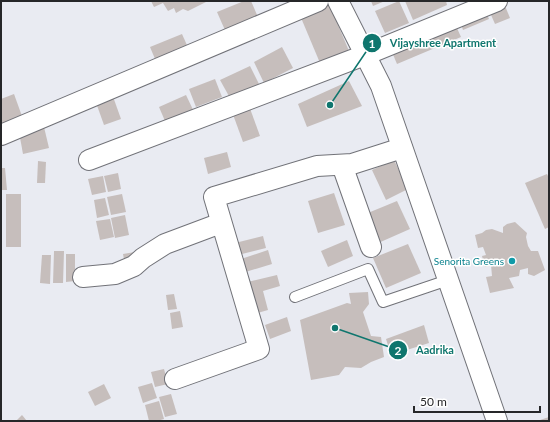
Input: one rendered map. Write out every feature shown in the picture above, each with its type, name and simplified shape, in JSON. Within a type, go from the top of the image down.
[{"type":"street","points":[[1,135],[318,1]]},
{"type":"street","points":[[338,1],[381,86],[498,421]]},
{"type":"street","points":[[89,160],[365,55],[497,1]]},
{"type":"street","points":[[174,379],[259,349],[214,197],[317,166],[352,164],[402,148]]},
{"type":"street","points":[[342,165],[371,247]]},
{"type":"street","points":[[83,277],[115,274],[128,269],[165,244],[221,222]]},
{"type":"lane","points":[[295,297],[368,269],[383,302],[448,280]]},
{"type":"building","points":[[151,1],[208,1],[188,11],[183,9],[176,13],[174,8],[168,11],[163,3],[154,7]]},
{"type":"building","points":[[244,1],[251,1],[261,24],[228,37],[217,12]]},
{"type":"building","points":[[328,1],[349,51],[320,63],[299,13]]},
{"type":"building","points":[[371,1],[385,1],[373,6]]},
{"type":"building","points":[[399,1],[409,23],[385,33],[375,11]]},
{"type":"building","points":[[405,1],[446,1],[447,5],[413,20]]},
{"type":"building","points":[[485,1],[503,1],[510,18],[495,24]]},
{"type":"building","points":[[483,5],[489,19],[463,30],[458,16]]},
{"type":"building","points":[[452,17],[461,37],[397,64],[389,45]]},
{"type":"building","points":[[182,34],[190,52],[158,66],[150,47]]},
{"type":"building","points":[[282,47],[293,68],[264,83],[254,62]]},
{"type":"building","points":[[250,66],[259,84],[230,98],[220,80]]},
{"type":"building","points":[[215,79],[222,97],[196,107],[189,89]]},
{"type":"building","points":[[349,81],[362,106],[307,127],[298,104]]},
{"type":"building","points":[[111,91],[121,119],[104,125],[94,97]]},
{"type":"building","points":[[14,94],[23,119],[1,126],[1,99]]},
{"type":"building","points":[[186,95],[196,116],[168,128],[159,107]]},
{"type":"building","points":[[248,103],[260,136],[243,142],[231,109]]},
{"type":"building","points":[[44,127],[49,148],[23,154],[19,132]]},
{"type":"building","points":[[227,152],[231,167],[208,174],[204,158]]},
{"type":"building","points":[[394,160],[408,189],[386,200],[372,170]]},
{"type":"building","points":[[38,161],[46,162],[45,183],[37,183]]},
{"type":"building","points":[[1,168],[5,168],[7,190],[1,190]]},
{"type":"building","points":[[118,173],[121,189],[108,192],[104,176]]},
{"type":"building","points":[[547,174],[549,178],[549,227],[545,229],[525,183]]},
{"type":"building","points":[[103,176],[106,192],[92,195],[88,179]]},
{"type":"building","points":[[334,193],[345,225],[318,233],[308,201]]},
{"type":"building","points":[[6,194],[21,194],[21,247],[6,247]]},
{"type":"building","points":[[122,194],[126,212],[111,215],[107,197]]},
{"type":"building","points":[[105,198],[109,215],[97,218],[94,200]]},
{"type":"building","points":[[397,201],[410,229],[376,244],[363,215]]},
{"type":"building","points":[[125,215],[129,235],[115,238],[111,218]]},
{"type":"building","points":[[110,219],[114,237],[100,240],[96,221]]},
{"type":"building","name":"Senorita Greens","points":[[515,222],[527,233],[526,237],[528,246],[531,251],[538,251],[545,270],[534,276],[528,274],[528,268],[520,270],[519,276],[509,278],[514,288],[490,293],[486,277],[492,276],[491,265],[485,267],[482,256],[486,255],[483,247],[478,248],[475,235],[492,229],[503,233],[503,227],[507,224]]},
{"type":"building","points":[[263,236],[266,248],[234,256],[231,244]]},
{"type":"building","points":[[347,240],[353,256],[328,267],[321,251]]},
{"type":"building","points":[[408,244],[421,273],[386,288],[373,258]]},
{"type":"building","points":[[268,250],[272,264],[239,274],[235,261]]},
{"type":"building","points":[[54,251],[64,251],[63,283],[53,283]]},
{"type":"building","points":[[135,252],[125,265],[123,254]]},
{"type":"building","points":[[66,254],[75,254],[75,281],[66,282]]},
{"type":"building","points":[[42,255],[51,255],[50,284],[40,283]]},
{"type":"building","points":[[277,275],[280,286],[263,291],[268,310],[251,315],[243,283]]},
{"type":"building","points":[[368,292],[369,304],[363,312],[371,336],[381,337],[384,357],[361,368],[345,367],[339,375],[311,380],[300,320],[347,303],[351,304],[349,293]]},
{"type":"building","points":[[174,294],[177,309],[168,310],[166,295]]},
{"type":"building","points":[[180,311],[183,327],[172,329],[170,313]]},
{"type":"building","points":[[287,317],[291,331],[270,339],[265,325]]},
{"type":"building","points":[[424,325],[429,343],[391,355],[386,339]]},
{"type":"building","points":[[164,369],[168,384],[155,387],[151,372]]},
{"type":"building","points":[[152,383],[157,398],[143,403],[138,387]]},
{"type":"building","points":[[104,384],[111,398],[95,406],[88,392]]},
{"type":"building","points":[[171,394],[177,414],[165,417],[159,397]]},
{"type":"building","points":[[159,401],[164,419],[149,421],[145,405]]},
{"type":"building","points":[[22,415],[27,421],[16,421]]},
{"type":"building","points":[[549,417],[549,421],[537,421]]},
{"type":"place","name":"Vijayshree Apartment","points":[[330,105]]},
{"type":"place","name":"Senorita Greens","points":[[512,261]]},
{"type":"place","name":"Aadrika","points":[[335,328]]}]
